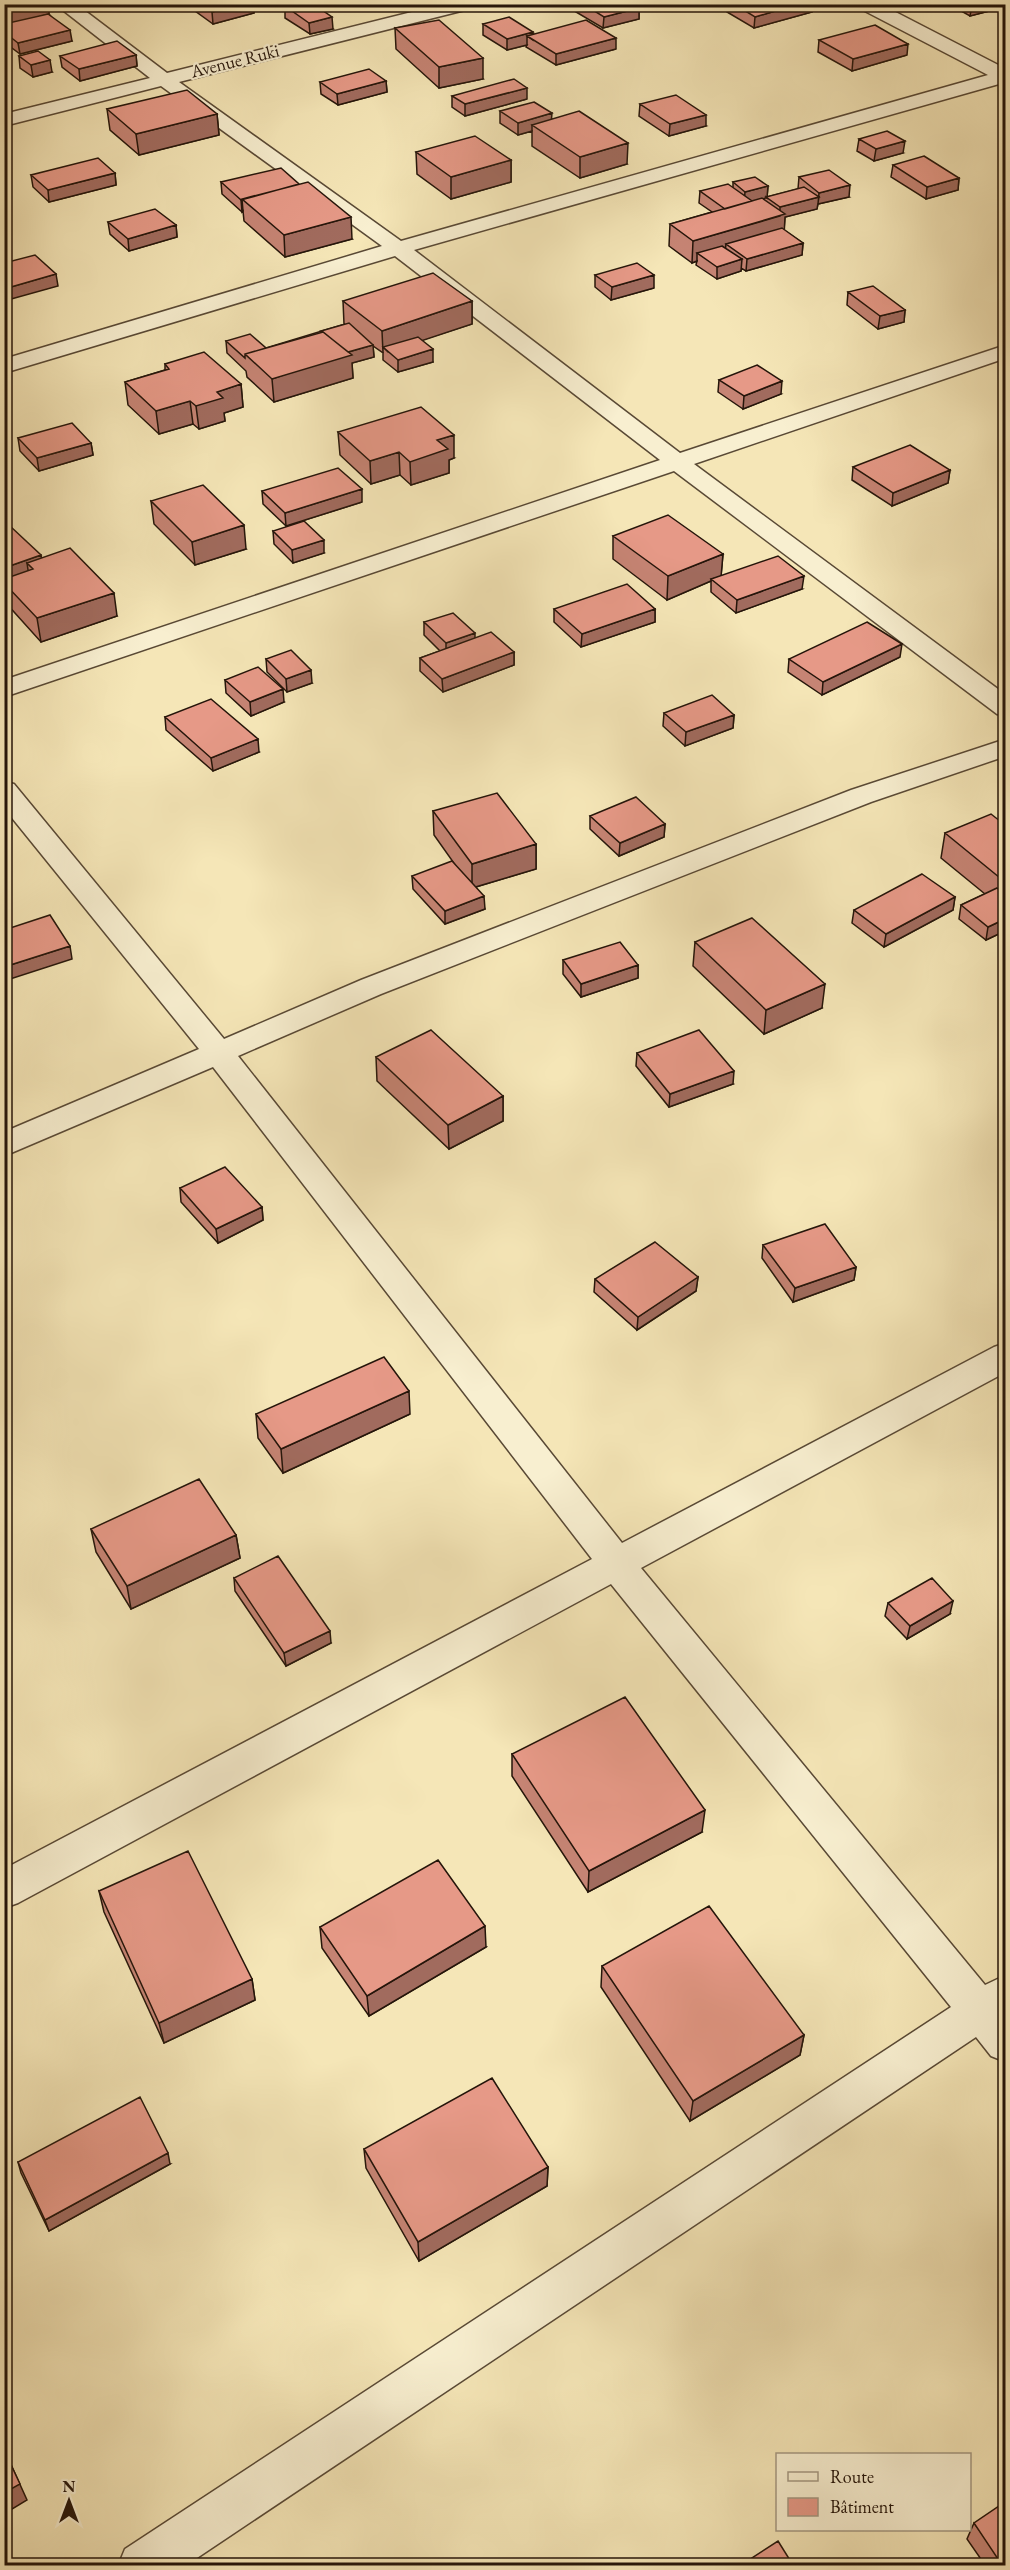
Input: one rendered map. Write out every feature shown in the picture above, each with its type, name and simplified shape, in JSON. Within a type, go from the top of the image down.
[{"type":"street","points":[[64,4],[163,80],[398,248],[678,464],[1005,708]]},
{"type":"street","name":"Avenue Ruki","points":[[4,120],[467,4]]},
{"type":"street","points":[[865,4],[1005,77]]},
{"type":"street","points":[[4,366],[398,248],[1005,77]]},
{"type":"street","points":[[4,689],[678,464],[1005,351]]},
{"type":"street","points":[[4,1145],[371,987],[838,805],[1005,747]]},
{"type":"street","points":[[4,790],[219,1053],[616,1563],[997,2015],[142,2565]]},
{"type":"street","points":[[4,1890],[1005,1356]]},
{"type":"building","points":[[4,4],[42,4],[6,13]]},
{"type":"building","points":[[201,4],[244,4],[212,12]]},
{"type":"building","points":[[313,4],[332,17],[309,23],[285,6]]},
{"type":"building","points":[[583,4],[633,4],[639,8],[604,17]]},
{"type":"building","points":[[734,4],[799,4],[755,17]]},
{"type":"building","points":[[48,14],[70,30],[18,43],[4,32],[4,24]]},
{"type":"building","points":[[509,17],[533,32],[507,39],[483,24]]},
{"type":"building","points":[[439,20],[483,58],[439,67],[395,28]]},
{"type":"building","points":[[586,20],[616,38],[556,54],[527,36]]},
{"type":"building","points":[[875,25],[908,44],[853,59],[819,40]]},
{"type":"building","points":[[117,41],[136,55],[79,69],[60,56]]},
{"type":"building","points":[[38,51],[50,60],[31,65],[19,56]]},
{"type":"building","points":[[369,69],[386,81],[337,94],[320,82]]},
{"type":"building","points":[[514,79],[527,88],[465,104],[452,96]]},
{"type":"building","points":[[187,90],[217,114],[136,134],[107,109]]},
{"type":"building","points":[[676,95],[706,115],[670,124],[640,104]]},
{"type":"building","points":[[534,102],[552,113],[518,123],[500,111]]},
{"type":"building","points":[[579,111],[628,143],[580,157],[532,125]]},
{"type":"building","points":[[887,131],[905,141],[876,149],[859,139]]},
{"type":"building","points":[[475,136],[511,160],[451,177],[416,152]]},
{"type":"building","points":[[924,156],[959,178],[927,187],[893,165]]},
{"type":"building","points":[[98,158],[115,173],[48,190],[31,175]]},
{"type":"building","points":[[281,168],[299,184],[241,200],[221,182]]},
{"type":"building","points":[[829,170],[850,185],[819,193],[799,177]]},
{"type":"building","points":[[755,177],[768,186],[745,192],[733,182]]},
{"type":"building","points":[[308,182],[351,217],[284,235],[242,199]]},
{"type":"building","points":[[728,184],[752,201],[725,209],[700,191]]},
{"type":"building","points":[[804,187],[819,197],[780,207],[766,197]]},
{"type":"building","points":[[762,198],[785,214],[693,241],[670,224]]},
{"type":"building","points":[[155,209],[176,225],[128,239],[108,222]]},
{"type":"building","points":[[782,228],[803,243],[747,259],[726,244]]},
{"type":"building","points":[[722,246],[742,259],[717,267],[697,253]]},
{"type":"building","points":[[35,255],[56,274],[4,289],[4,263]]},
{"type":"building","points":[[637,263],[654,275],[612,287],[595,275]]},
{"type":"building","points":[[433,273],[472,301],[382,331],[343,301]]},
{"type":"building","points":[[873,286],[905,310],[880,316],[848,292]]},
{"type":"building","points":[[349,323],[373,345],[348,352],[321,331]]},
{"type":"building","points":[[323,332],[352,355],[272,379],[245,354]]},
{"type":"building","points":[[250,334],[266,348],[245,354],[245,358],[226,341]]},
{"type":"building","points":[[418,337],[433,349],[398,360],[383,347]]},
{"type":"building","points":[[204,352],[241,384],[217,392],[223,398],[196,406],[190,401],[156,411],[125,382],[169,369],[165,364]]},
{"type":"building","points":[[757,365],[782,381],[744,396],[719,380]]},
{"type":"building","points":[[421,407],[454,435],[437,440],[448,449],[410,462],[399,452],[370,461],[338,432]]},
{"type":"building","points":[[72,423],[91,443],[37,458],[18,438]]},
{"type":"building","points":[[910,445],[950,470],[893,493],[853,467]]},
{"type":"building","points":[[338,468],[362,489],[285,513],[262,491]]},
{"type":"building","points":[[203,485],[244,525],[192,542],[151,501]]},
{"type":"building","points":[[668,515],[723,554],[668,576],[613,536]]},
{"type":"building","points":[[304,521],[324,540],[292,550],[273,531]]},
{"type":"building","points":[[10,526],[41,555],[4,568],[4,528]]},
{"type":"building","points":[[70,548],[114,593],[37,618],[4,583],[4,579],[33,569],[27,563]]},
{"type":"building","points":[[778,556],[804,576],[737,600],[711,579]]},
{"type":"building","points":[[627,584],[655,609],[582,634],[554,609]]},
{"type":"building","points":[[453,613],[475,633],[446,643],[424,622]]},
{"type":"building","points":[[867,622],[902,644],[823,682],[789,659]]},
{"type":"building","points":[[491,632],[514,652],[442,679],[420,658]]},
{"type":"building","points":[[291,650],[311,670],[286,679],[266,659]]},
{"type":"building","points":[[258,667],[283,689],[250,702],[225,680]]},
{"type":"building","points":[[712,695],[734,715],[686,732],[664,713]]},
{"type":"building","points":[[211,699],[258,739],[211,758],[165,717]]},
{"type":"building","points":[[497,793],[536,844],[472,864],[433,811]]},
{"type":"building","points":[[636,797],[665,824],[620,843],[590,816]]},
{"type":"building","points":[[991,814],[1005,825],[1005,882],[945,833]]},
{"type":"building","points":[[452,861],[484,896],[445,911],[412,876]]},
{"type":"building","points":[[922,874],[955,897],[886,934],[854,910]]},
{"type":"building","points":[[997,888],[1005,895],[1005,919],[988,927],[961,905]]},
{"type":"building","points":[[50,915],[70,946],[4,967],[4,930]]},
{"type":"building","points":[[752,918],[825,984],[766,1010],[695,942]]},
{"type":"building","points":[[620,942],[638,965],[581,984],[563,960]]},
{"type":"building","points":[[431,1030],[503,1096],[448,1125],[376,1057]]},
{"type":"building","points":[[699,1030],[734,1071],[670,1094],[637,1053]]},
{"type":"building","points":[[225,1167],[262,1207],[216,1229],[180,1188]]},
{"type":"building","points":[[825,1224],[856,1267],[795,1288],[763,1245]]},
{"type":"building","points":[[655,1242],[698,1277],[638,1317],[595,1279]]},
{"type":"building","points":[[384,1357],[409,1391],[281,1449],[256,1414]]},
{"type":"building","points":[[199,1479],[236,1535],[127,1586],[91,1529]]},
{"type":"building","points":[[278,1556],[330,1631],[284,1653],[234,1578]]},
{"type":"building","points":[[932,1578],[953,1601],[910,1626],[888,1603]]},
{"type":"building","points":[[625,1697],[705,1810],[589,1871],[512,1754]]},
{"type":"building","points":[[188,1851],[252,1979],[159,2023],[99,1891]]},
{"type":"building","points":[[438,1860],[485,1926],[367,1996],[320,1927]]},
{"type":"building","points":[[709,1906],[804,2035],[693,2101],[602,1966]]},
{"type":"building","points":[[492,2078],[548,2167],[418,2242],[364,2149]]},
{"type":"building","points":[[140,2097],[168,2153],[45,2220],[18,2162]]},
{"type":"building","points":[[4,2450],[20,2484],[4,2493]]},
{"type":"building","points":[[1005,2502],[1005,2565],[1002,2565],[974,2523]]},
{"type":"building","points":[[778,2541],[793,2565],[741,2565]]}]
